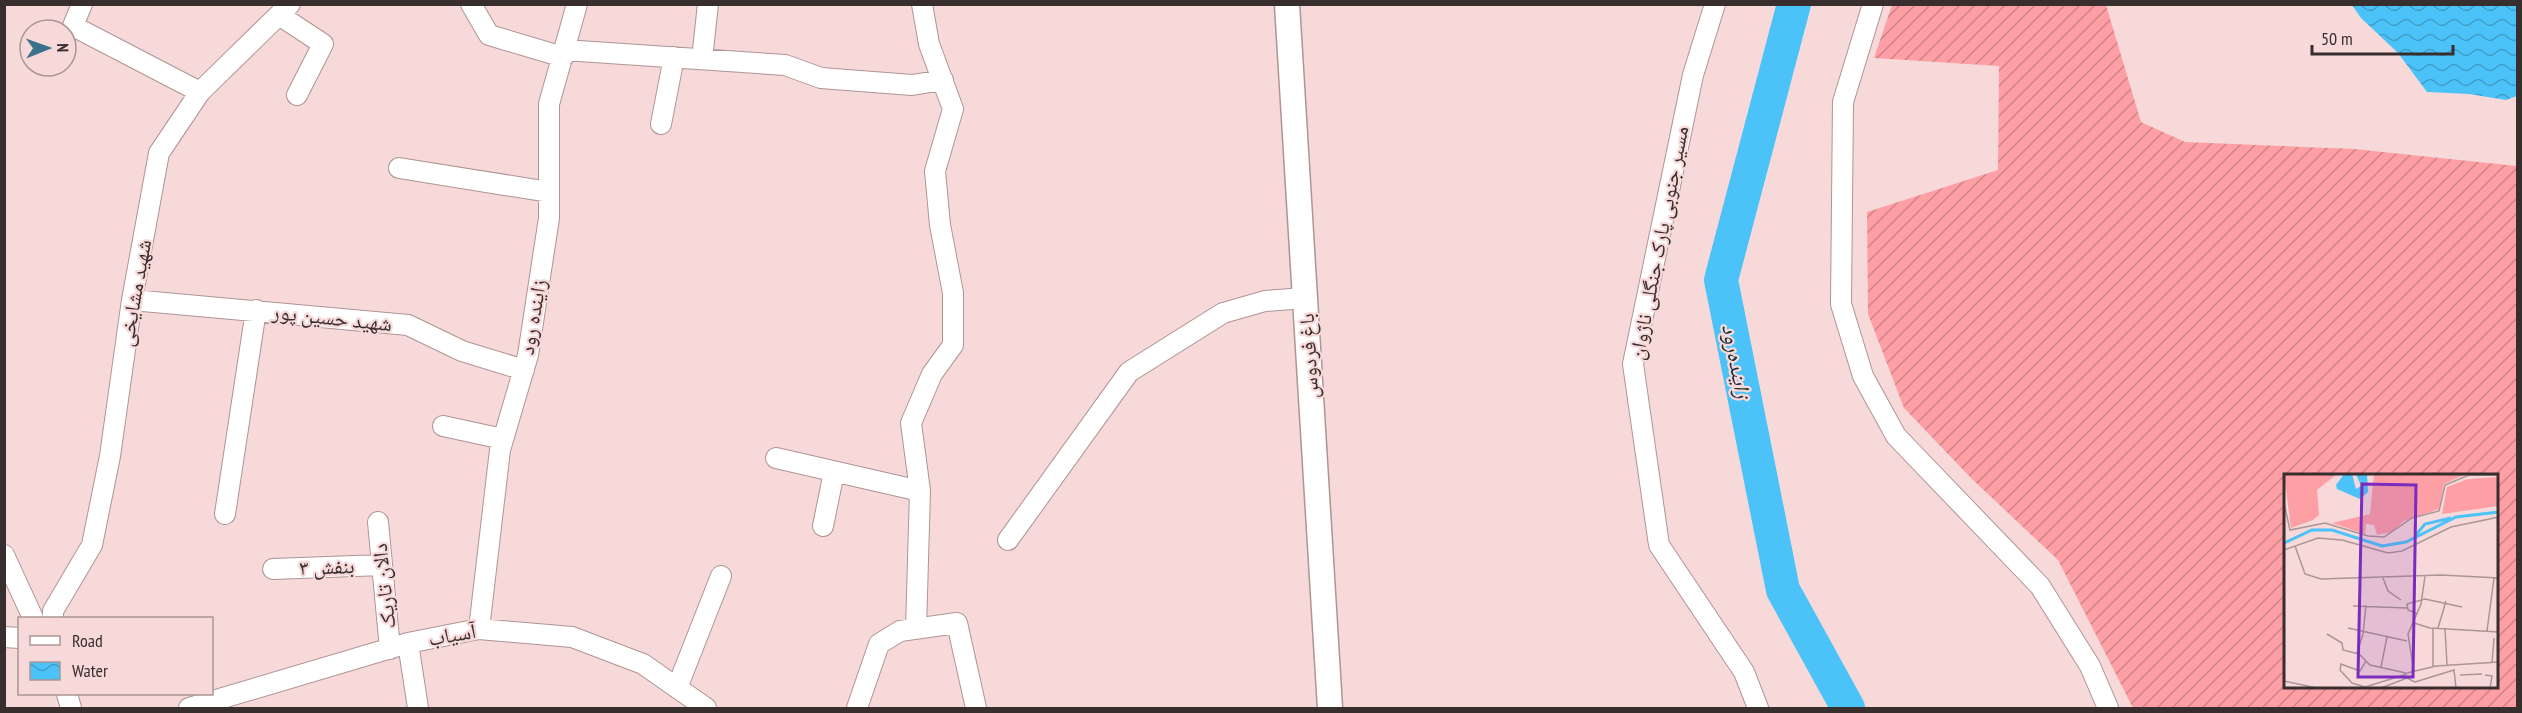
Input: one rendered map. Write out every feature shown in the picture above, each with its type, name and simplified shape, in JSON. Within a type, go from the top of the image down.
[{"type":"street","points":[[82,4],[73,26],[200,92]]},
{"type":"street","points":[[471,4],[489,34],[564,54],[674,57],[785,64],[821,78],[912,85],[943,80]]},
{"type":"street","name":"زاینده رود","points":[[479,629],[500,450],[524,370],[549,218],[549,104],[577,4]]},
{"type":"street","points":[[702,59],[708,4]]},
{"type":"street","points":[[916,629],[920,492],[911,423],[932,374],[953,345],[953,293],[940,225],[935,171],[952,109],[929,44],[922,4]]},
{"type":"street","name":"باغ فردوس","points":[[1287,4],[1330,708]]},
{"type":"street","name":"مسیر جنوبی پارک جنگلی ناژوان","points":[[1715,4],[1693,75],[1633,363],[1659,545],[1744,672],[1758,708]]},
{"type":"street","points":[[1873,4],[1843,102],[1841,304],[1863,376],[1896,436],[2040,586],[2090,666],[2108,708]]},
{"type":"street","points":[[284,10],[323,44],[297,95]]},
{"type":"street","name":"شهید مشایخی","points":[[53,617],[53,611],[92,545],[110,456],[132,300],[159,153],[200,92],[284,10]]},
{"type":"street","points":[[661,124],[674,57]]},
{"type":"street","points":[[399,168],[549,192]]},
{"type":"street","points":[[1008,540],[1129,372],[1223,313],[1265,301],[1305,298]]},
{"type":"street","name":"شهید حسین پور","points":[[132,300],[408,326],[462,351],[524,370]]},
{"type":"street","points":[[225,514],[256,310]]},
{"type":"street","points":[[443,426],[503,439]]},
{"type":"street","points":[[777,458],[920,492]]},
{"type":"street","points":[[823,526],[834,472]]},
{"type":"street","name":"دالان تاریک","points":[[378,522],[382,565],[399,646],[418,708]]},
{"type":"street","points":[[4,555],[33,617]]},
{"type":"street","name":"بنفش ۳","points":[[273,569],[382,565]]},
{"type":"street","points":[[677,688],[721,576]]},
{"type":"street","points":[[857,708],[879,644],[900,631],[957,623],[976,708]]},
{"type":"street","name":"آسیاب","points":[[189,708],[399,646],[479,629],[572,637],[643,664],[706,708]]},
{"type":"shaded area","points":[[1892,5],[2106,5],[2141,122],[2185,142],[2354,149],[2517,166],[2517,708],[2133,708],[2058,560],[1972,479],[1904,408],[1868,314],[1867,212],[1998,170],[1999,66],[1874,58]]},
{"type":"water","points":[[2352,5],[2517,5],[2517,96],[2506,100],[2469,94],[2427,92],[2398,53],[2361,18]]},
{"type":"waterway","name":"زاینده‌رود","points":[[1794,4],[1721,280],[1783,590],[1848,708]]}]
